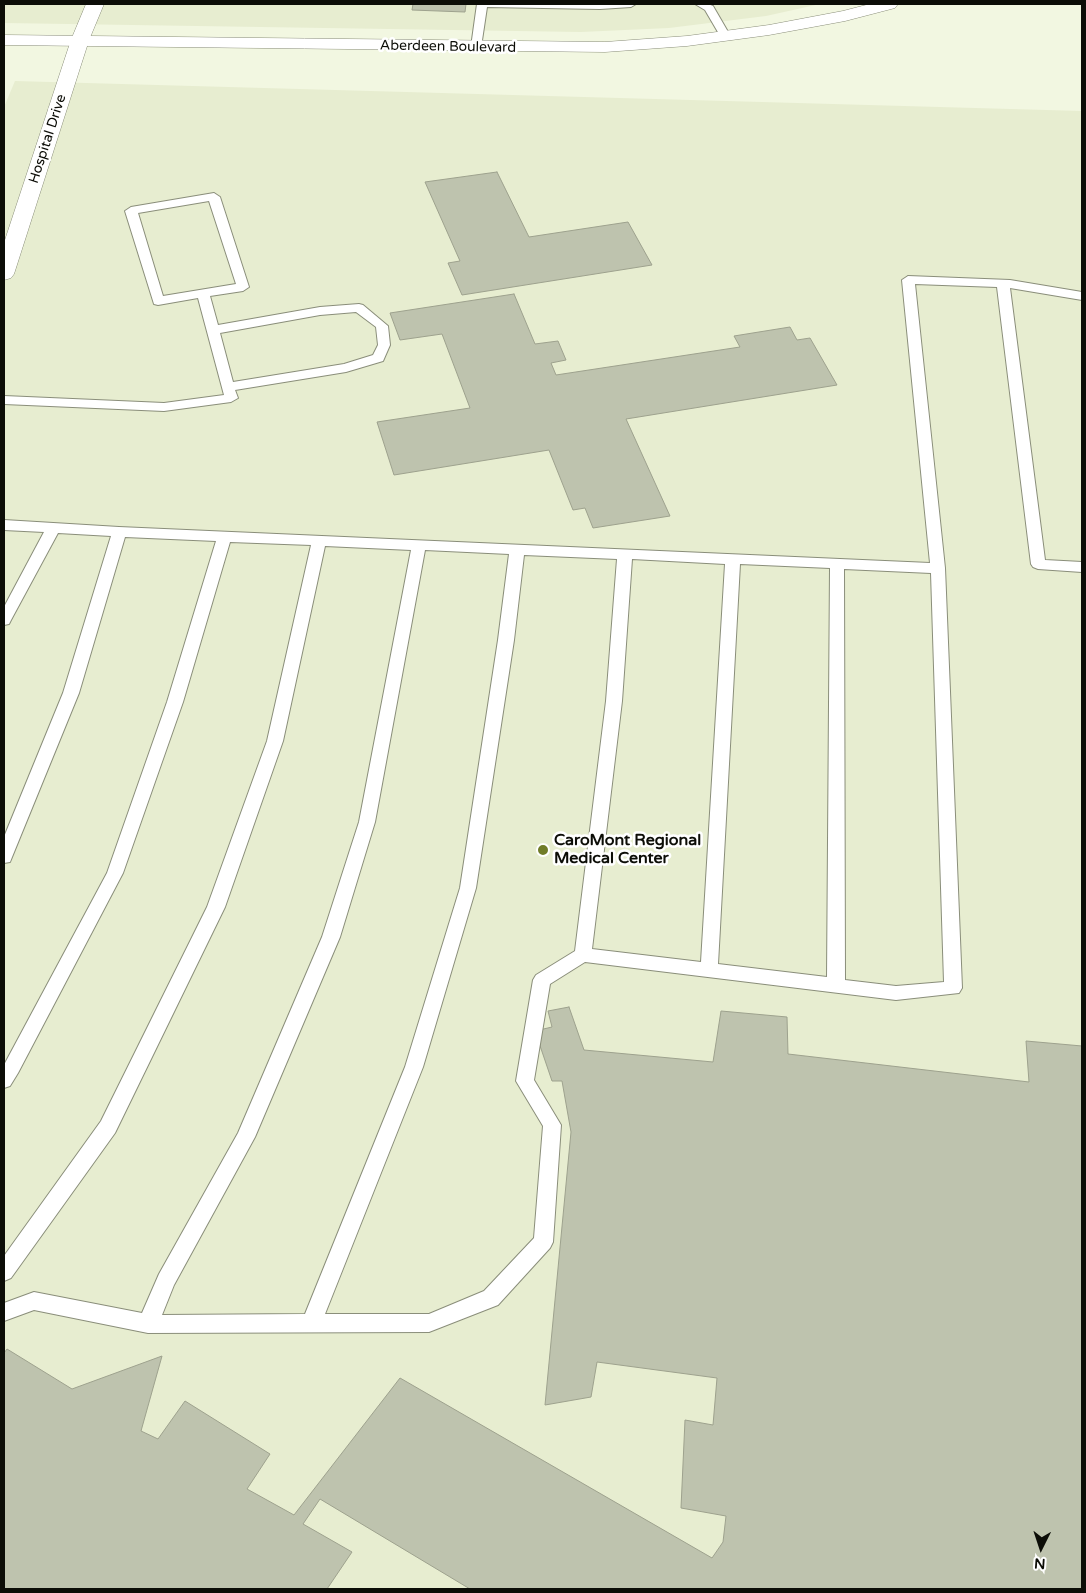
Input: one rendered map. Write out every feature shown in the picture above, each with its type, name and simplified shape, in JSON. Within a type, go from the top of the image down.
[{"type":"main road","name":"Hospital Drive","points":[[4,274],[80,40],[94,4]]},
{"type":"main road","name":"Aberdeen Boulevard","points":[[4,40],[476,48],[605,47],[726,37],[845,16],[889,4]]},
{"type":"lane","points":[[476,48],[482,4],[600,6],[631,4]]},
{"type":"lane","points":[[700,4],[709,8],[726,37]]},
{"type":"lane","points":[[214,197],[243,287],[203,294],[158,301],[130,211],[214,197]]},
{"type":"lane","points":[[4,1312],[34,1301],[148,1324],[429,1323],[490,1298],[543,1242],[552,1125],[525,1081],[542,980],[583,955],[896,993],[953,988],[938,568],[908,280],[1003,284],[1082,296]]},
{"type":"lane","points":[[1003,284],[1038,564],[1082,566]]},
{"type":"lane","points":[[4,400],[164,407],[231,398],[203,294]]},
{"type":"lane","points":[[212,330],[320,311],[359,308],[382,326],[384,345],[378,358],[346,368],[228,387]]},
{"type":"lane","points":[[4,525],[119,532],[938,568]]},
{"type":"lane","points":[[4,620],[53,528]]},
{"type":"lane","points":[[4,857],[71,693],[119,532]]},
{"type":"lane","points":[[4,1080],[115,873],[175,702],[225,536]]},
{"type":"lane","points":[[4,1272],[108,1127],[216,907],[275,741],[319,540]]},
{"type":"lane","points":[[148,1324],[166,1280],[246,1137],[331,937],[367,822],[419,545]]},
{"type":"lane","points":[[312,1324],[414,1067],[468,888],[505,650],[517,549]]},
{"type":"lane","points":[[583,955],[614,701],[625,554]]},
{"type":"lane","points":[[709,970],[733,558]]},
{"type":"lane","points":[[836,986],[837,563]]},
{"type":"shaded area","points":[[4,4],[820,4],[766,16],[669,28],[581,32],[4,23]]},
{"type":"shaded area","name":"CaroMont Regional Medical Center","points":[[15,81],[1082,111],[1082,1589],[4,1589],[4,107]]},
{"type":"building","points":[[413,4],[466,4],[465,12],[412,10]]},
{"type":"building","points":[[497,172],[529,237],[628,222],[652,265],[462,295],[448,263],[460,261],[425,182]]},
{"type":"building","points":[[514,294],[535,344],[558,341],[566,360],[551,363],[556,375],[740,347],[734,336],[790,327],[797,340],[810,338],[837,385],[626,419],[670,516],[593,528],[585,508],[573,510],[549,450],[394,475],[377,422],[470,408],[442,334],[400,340],[390,313]]},
{"type":"building","points":[[569,1007],[584,1050],[713,1062],[721,1011],[787,1017],[788,1054],[1029,1082],[1026,1041],[1082,1046],[1082,1589],[470,1589],[320,1499],[303,1524],[352,1552],[327,1589],[4,1589],[4,1353],[7,1349],[72,1389],[162,1356],[141,1431],[158,1439],[185,1401],[270,1454],[247,1489],[294,1515],[400,1378],[712,1558],[723,1542],[726,1516],[681,1508],[685,1420],[713,1425],[717,1378],[597,1362],[591,1397],[545,1405],[571,1132],[562,1081],[552,1081],[535,1031],[552,1027],[548,1011]]},
{"type":"place","name":"CaroMont Regional Medical Center","points":[[543,850]]}]
